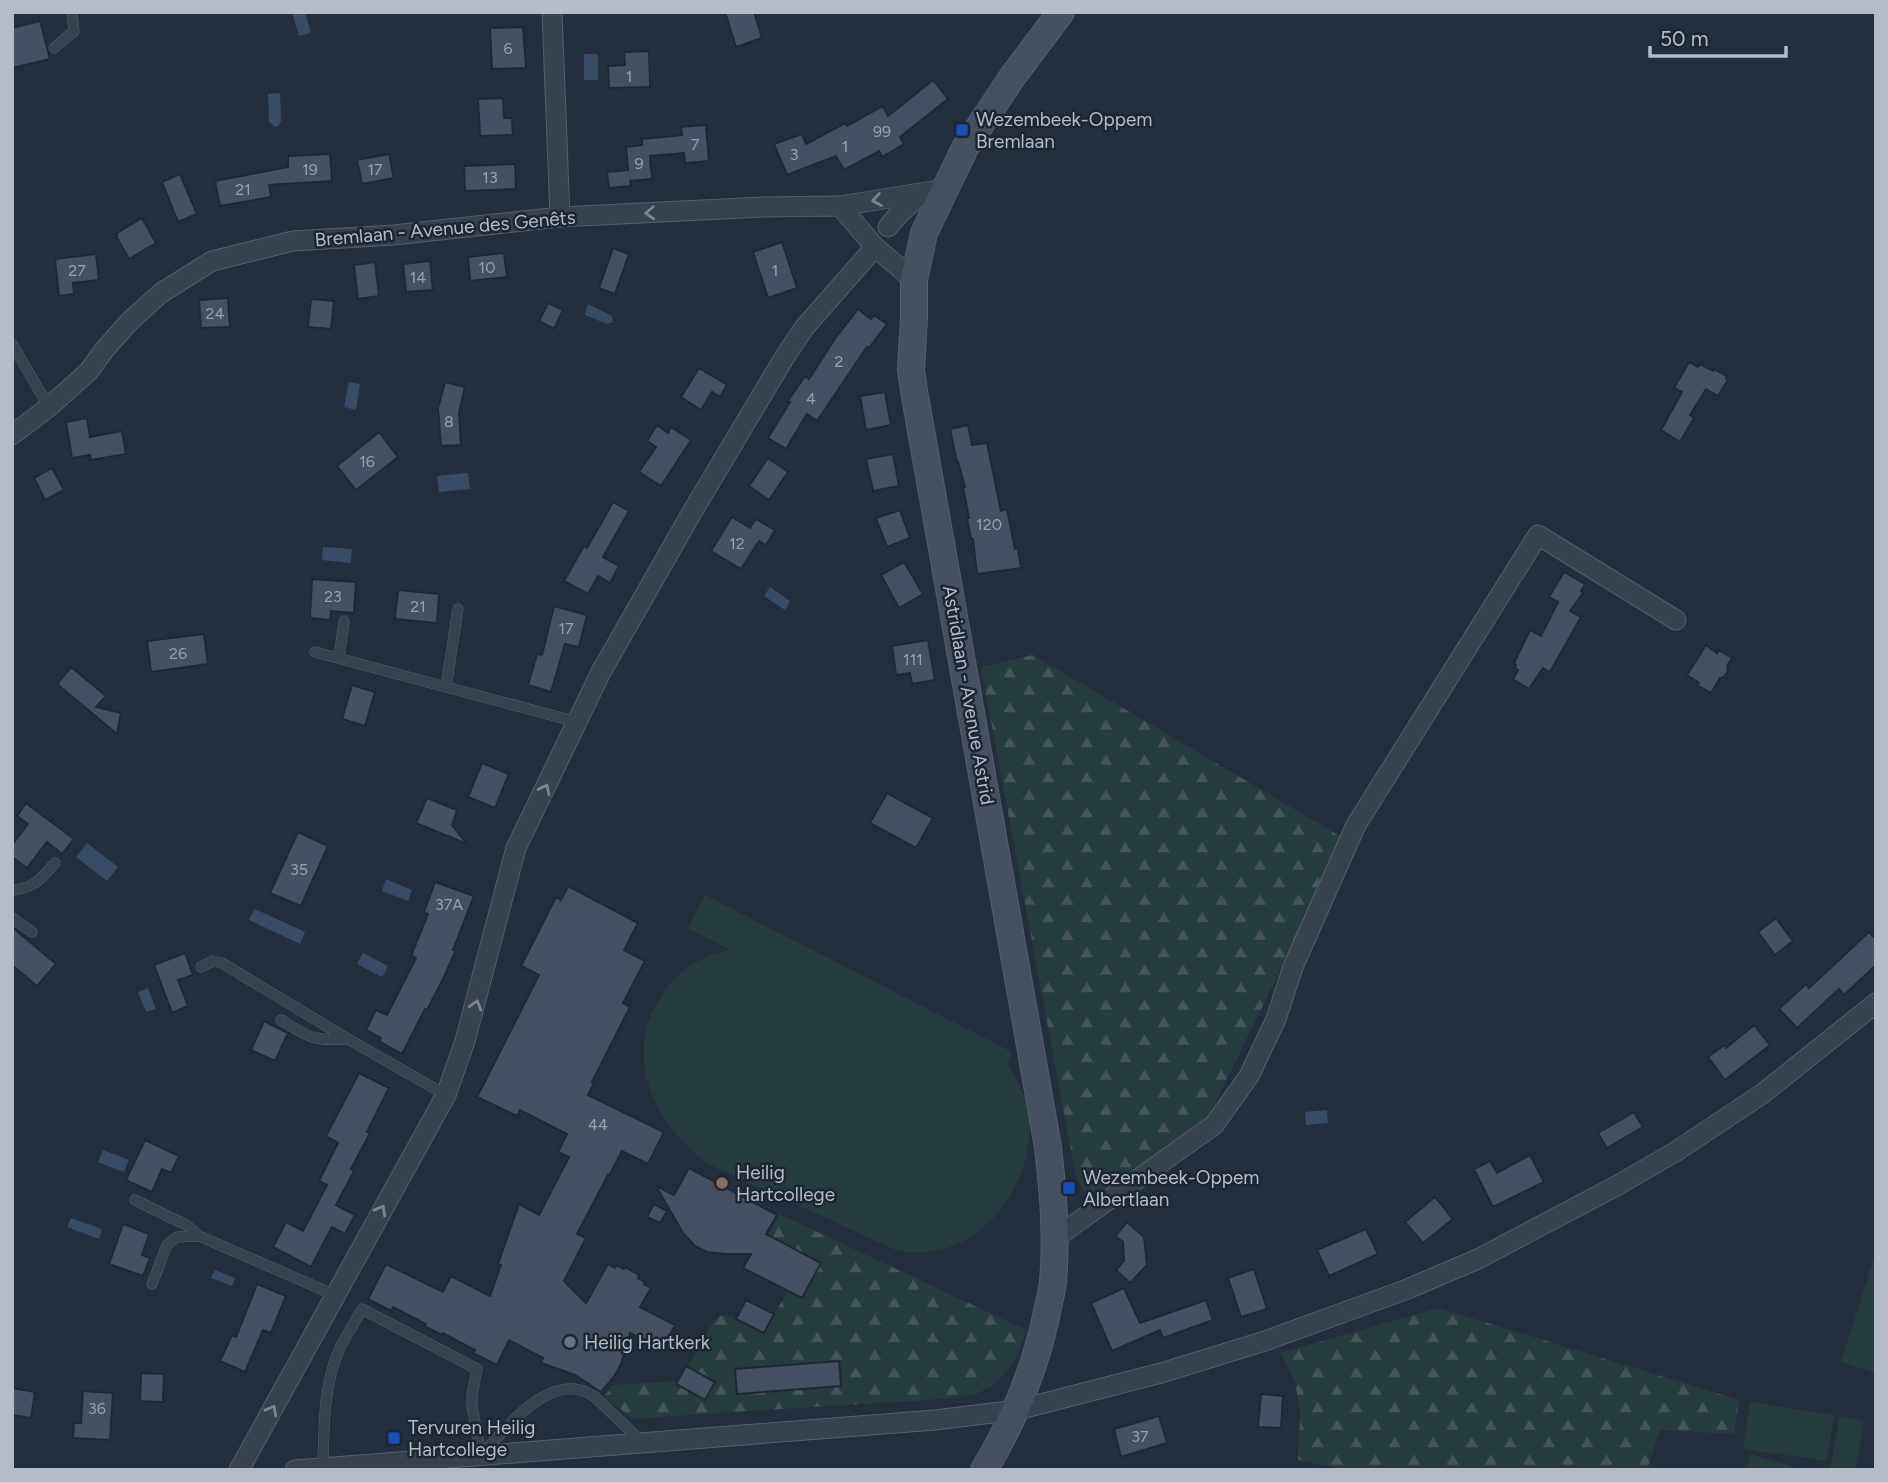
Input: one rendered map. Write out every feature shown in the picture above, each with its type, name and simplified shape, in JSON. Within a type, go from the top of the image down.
[{"type":"street","points":[[552,12],[560,217]]},
{"type":"street","name":"Astridlaan - Avenue Astrid","points":[[984,1470],[1017,1410],[1039,1350],[1053,1283],[1053,1192],[1048,1147],[911,369],[914,280],[934,191],[1013,76],[1061,12]]},
{"type":"street","points":[[888,227],[898,215],[934,191]]},
{"type":"street","name":"Bremlaan - Avenue des Genêts","points":[[12,435],[49,407],[89,371],[131,320],[161,293],[212,261],[293,241],[394,235],[560,217],[840,206],[934,191]]},
{"type":"street","points":[[840,206],[874,247],[914,280]]},
{"type":"street","points":[[239,1470],[446,1095],[465,1041],[516,848],[601,672],[784,358],[804,328],[874,247]]},
{"type":"street","points":[[1055,1238],[1214,1125],[1249,1076],[1276,1019],[1293,967],[1356,825],[1538,535],[1676,620]]},
{"type":"street","points":[[295,1470],[935,1420],[1017,1410],[1161,1373],[1257,1343],[1405,1290],[1478,1259],[1675,1152],[1762,1094],[1876,1003]]},
{"type":"lane","points":[[54,48],[74,31],[72,12]]},
{"type":"lane","points":[[12,344],[49,407]]},
{"type":"lane","points":[[446,687],[458,608]]},
{"type":"lane","points":[[339,658],[344,621]]},
{"type":"lane","points":[[315,652],[577,722]]},
{"type":"lane","points":[[12,889],[25,889],[37,883],[55,863]]},
{"type":"lane","points":[[12,918],[32,932]]},
{"type":"lane","points":[[201,967],[213,961],[222,963],[446,1095]]},
{"type":"lane","points":[[281,1020],[311,1038],[324,1041],[348,1039]]},
{"type":"lane","points":[[135,1200],[188,1226],[199,1236],[335,1295]]},
{"type":"lane","points":[[152,1284],[167,1245],[177,1237],[199,1236]]},
{"type":"lane","points":[[323,1467],[328,1386],[341,1347],[362,1309],[477,1369],[472,1406],[481,1455]]},
{"type":"lane","points":[[481,1455],[534,1403],[567,1388],[588,1392],[644,1443]]},
{"type":"green space","points":[[1033,655],[1345,839],[1207,1119],[1089,1205],[1075,1172],[981,667]]},
{"type":"green space","points":[[705,895],[1012,1052],[1008,1065],[1027,1105],[1028,1147],[1021,1173],[1009,1197],[993,1218],[973,1235],[950,1247],[924,1252],[896,1250],[710,1165],[673,1130],[649,1087],[644,1064],[644,1041],[650,1017],[672,981],[695,962],[729,950],[688,928]]},
{"type":"green space","points":[[779,1214],[1026,1330],[1010,1367],[997,1381],[976,1394],[914,1401],[634,1419],[603,1397],[614,1385],[679,1381],[710,1327],[720,1316],[738,1318],[765,1332],[788,1290],[767,1238]]},
{"type":"green space","points":[[1876,1251],[1876,1373],[1841,1362]]},
{"type":"green space","points":[[1439,1308],[1739,1400],[1734,1434],[1660,1430],[1647,1470],[1346,1470],[1298,1460],[1300,1413],[1295,1381],[1280,1353]]},
{"type":"green space","points":[[1750,1402],[1834,1415],[1827,1461],[1743,1449]]},
{"type":"green space","points":[[1840,1416],[1864,1420],[1855,1470],[1830,1470]]},
{"type":"green space","points":[[1751,1454],[1793,1467],[1792,1470],[1746,1470]]},
{"type":"water","points":[[292,12],[305,12],[311,33],[299,36]]},
{"type":"water","points":[[584,54],[598,54],[598,80],[584,80]]},
{"type":"water","points":[[280,93],[281,121],[275,127],[269,122],[268,94]]},
{"type":"water","points":[[588,304],[612,316],[613,322],[607,324],[585,315]]},
{"type":"water","points":[[349,382],[360,384],[356,410],[344,407]]},
{"type":"water","points":[[468,473],[470,489],[439,492],[437,476]]},
{"type":"water","points":[[323,547],[352,549],[351,563],[322,560]]},
{"type":"water","points":[[770,587],[790,601],[785,610],[764,596]]},
{"type":"water","points":[[87,843],[118,867],[107,881],[76,857]]},
{"type":"water","points":[[386,879],[412,890],[408,901],[382,891]]},
{"type":"water","points":[[255,909],[305,932],[300,944],[249,920]]},
{"type":"water","points":[[363,953],[388,966],[382,977],[357,964]]},
{"type":"water","points":[[148,988],[156,1009],[146,1012],[138,992]]},
{"type":"water","points":[[1327,1110],[1328,1123],[1306,1125],[1305,1112]]},
{"type":"water","points":[[103,1150],[129,1160],[124,1172],[98,1162]]},
{"type":"water","points":[[71,1218],[102,1229],[99,1239],[67,1227]]},
{"type":"water","points":[[215,1270],[235,1278],[232,1286],[211,1278]]},
{"type":"building","points":[[725,12],[754,12],[762,38],[736,47]]},
{"type":"building","points":[[40,21],[50,59],[12,68],[12,28]]},
{"type":"building","points":[[523,27],[526,68],[492,69],[490,28]]},
{"type":"building","points":[[649,51],[650,87],[609,88],[608,66],[625,65],[624,52]]},
{"type":"building","points":[[933,80],[948,99],[900,137],[904,144],[882,157],[879,151],[844,170],[836,156],[787,175],[774,144],[802,134],[806,144],[883,106],[888,116]]},
{"type":"building","points":[[503,98],[504,118],[512,118],[513,135],[480,136],[478,99]]},
{"type":"building","points":[[706,125],[709,161],[685,163],[684,153],[650,156],[652,179],[630,181],[631,186],[609,188],[607,172],[628,170],[626,147],[642,145],[642,139],[682,135],[681,127]]},
{"type":"building","points":[[330,154],[332,181],[269,185],[271,197],[220,206],[215,181],[288,167],[288,156]]},
{"type":"building","points":[[389,154],[394,178],[362,184],[357,160]]},
{"type":"building","points":[[515,164],[516,189],[465,191],[464,166]]},
{"type":"building","points":[[180,174],[197,214],[178,222],[162,182]]},
{"type":"building","points":[[142,218],[156,243],[129,259],[117,233]]},
{"type":"building","points":[[782,242],[797,288],[768,298],[753,252]]},
{"type":"building","points":[[613,248],[629,254],[615,294],[599,288]]},
{"type":"building","points":[[504,253],[507,277],[470,281],[468,257]]},
{"type":"building","points":[[96,254],[99,280],[73,283],[74,294],[59,296],[55,259]]},
{"type":"building","points":[[430,261],[433,290],[406,292],[403,264]]},
{"type":"building","points":[[375,262],[379,296],[358,299],[354,265]]},
{"type":"building","points":[[228,298],[230,327],[201,328],[199,300]]},
{"type":"building","points":[[311,299],[334,301],[331,329],[308,327]]},
{"type":"building","points":[[548,303],[563,310],[554,329],[539,321]]},
{"type":"building","points":[[858,309],[871,319],[874,315],[887,324],[869,348],[867,347],[817,421],[807,414],[786,449],[768,438],[805,376],[809,379]]},
{"type":"building","points":[[1689,362],[1698,367],[1700,364],[1713,371],[1714,369],[1727,376],[1728,380],[1718,396],[1706,389],[1690,415],[1694,418],[1680,442],[1661,430],[1682,392],[1674,388]]},
{"type":"building","points":[[699,368],[727,385],[720,397],[712,392],[701,410],[681,397]]},
{"type":"building","points":[[445,382],[465,387],[459,412],[461,445],[441,446],[438,408]]},
{"type":"building","points":[[885,392],[891,425],[866,430],[860,396]]},
{"type":"building","points":[[87,418],[90,437],[122,431],[126,454],[91,460],[90,455],[72,458],[66,422]]},
{"type":"building","points":[[657,425],[668,433],[671,427],[691,440],[661,486],[639,472],[656,447],[647,441]]},
{"type":"building","points":[[968,425],[972,445],[987,443],[1001,511],[1007,509],[1021,568],[977,574],[973,539],[967,518],[965,487],[950,429]]},
{"type":"building","points":[[379,432],[398,457],[356,490],[337,466]]},
{"type":"building","points":[[893,454],[899,486],[873,491],[866,459]]},
{"type":"building","points":[[768,458],[788,472],[769,500],[749,486]]},
{"type":"building","points":[[52,468],[64,490],[45,500],[34,478]]},
{"type":"building","points":[[613,502],[629,511],[603,557],[619,566],[610,583],[598,576],[588,594],[564,581],[584,546],[587,548]]},
{"type":"building","points":[[900,510],[910,538],[887,547],[876,518]]},
{"type":"building","points":[[732,517],[750,528],[756,519],[775,530],[766,545],[759,541],[741,569],[711,551]]},
{"type":"building","points":[[904,562],[923,594],[899,608],[881,575]]},
{"type":"building","points":[[1564,572],[1585,584],[1581,591],[1583,593],[1570,611],[1581,617],[1550,672],[1543,668],[1529,689],[1513,679],[1518,670],[1514,663],[1530,630],[1541,636],[1558,602],[1549,597]]},
{"type":"building","points":[[312,579],[356,582],[354,613],[331,611],[330,620],[310,618]]},
{"type":"building","points":[[398,590],[439,594],[437,623],[395,619]]},
{"type":"building","points":[[554,606],[587,615],[579,647],[565,644],[551,692],[528,685],[537,654],[542,655]]},
{"type":"building","points":[[204,634],[208,664],[151,672],[147,641]]},
{"type":"building","points":[[928,640],[935,680],[912,684],[910,673],[896,675],[892,646]]},
{"type":"building","points":[[1706,645],[1717,653],[1719,650],[1732,658],[1727,666],[1728,671],[1711,693],[1687,675]]},
{"type":"building","points":[[71,667],[106,696],[96,707],[121,713],[117,734],[57,684]]},
{"type":"building","points":[[352,685],[375,692],[365,726],[342,719]]},
{"type":"building","points":[[482,763],[509,774],[495,808],[468,797]]},
{"type":"building","points":[[887,793],[933,818],[916,848],[870,823]]},
{"type":"building","points":[[427,798],[457,810],[452,825],[467,844],[416,823]]},
{"type":"building","points":[[26,803],[74,839],[62,854],[47,842],[27,868],[12,857],[12,845],[28,824],[17,816]]},
{"type":"building","points":[[298,832],[328,846],[301,906],[270,893]]},
{"type":"building","points":[[435,882],[474,896],[443,979],[402,1054],[366,1030],[376,1010],[387,1015],[416,958],[411,956],[428,914],[424,912]]},
{"type":"building","points":[[568,886],[638,923],[624,950],[645,961],[623,1003],[630,1007],[588,1095],[664,1132],[648,1164],[622,1151],[577,1234],[586,1238],[564,1281],[586,1303],[608,1264],[615,1268],[617,1265],[624,1269],[625,1267],[639,1275],[638,1278],[651,1288],[640,1307],[675,1325],[663,1349],[630,1333],[621,1364],[601,1392],[575,1375],[541,1363],[543,1358],[509,1340],[497,1365],[473,1353],[475,1350],[424,1326],[426,1324],[393,1307],[391,1311],[368,1299],[386,1264],[443,1292],[451,1276],[490,1296],[519,1204],[539,1215],[569,1157],[558,1152],[567,1134],[520,1110],[517,1116],[477,1097],[539,975],[521,966],[556,897],[561,900]]},
{"type":"building","points":[[1776,918],[1793,941],[1775,955],[1758,932]]},
{"type":"building","points":[[12,927],[56,964],[37,986],[12,965]]},
{"type":"building","points":[[1869,932],[1876,939],[1876,965],[1844,995],[1839,989],[1797,1028],[1779,1009],[1806,984],[1809,988]]},
{"type":"building","points":[[185,953],[193,975],[178,980],[188,1006],[172,1013],[154,965]]},
{"type":"building","points":[[264,1021],[288,1033],[275,1061],[251,1050]]},
{"type":"building","points":[[1754,1025],[1770,1045],[1725,1080],[1708,1057],[1724,1045],[1726,1048]]},
{"type":"building","points":[[359,1073],[389,1088],[351,1169],[354,1171],[336,1205],[355,1215],[345,1234],[332,1227],[311,1267],[273,1247],[286,1222],[303,1231],[327,1185],[319,1181],[338,1143],[326,1136]]},
{"type":"building","points":[[1634,1112],[1643,1127],[1607,1148],[1598,1133]]},
{"type":"building","points":[[145,1140],[179,1156],[171,1173],[162,1169],[152,1192],[126,1180]]},
{"type":"building","points":[[1530,1155],[1544,1182],[1493,1207],[1474,1169],[1490,1161],[1497,1173]]},
{"type":"building","points":[[689,1168],[777,1215],[766,1234],[821,1263],[802,1298],[743,1268],[751,1254],[707,1252],[695,1246],[683,1233],[656,1186],[674,1195]]},
{"type":"building","points":[[1435,1197],[1453,1219],[1423,1243],[1405,1222]]},
{"type":"building","points":[[654,1204],[667,1211],[660,1223],[647,1217]]},
{"type":"building","points":[[1127,1222],[1144,1237],[1147,1265],[1130,1283],[1116,1270],[1124,1261],[1123,1242],[1115,1236]]},
{"type":"building","points":[[123,1224],[149,1234],[142,1255],[150,1258],[143,1276],[109,1264]]},
{"type":"building","points":[[1366,1229],[1378,1254],[1329,1276],[1317,1250]]},
{"type":"building","points":[[1254,1269],[1267,1309],[1241,1317],[1228,1278]]},
{"type":"building","points":[[257,1284],[286,1296],[271,1333],[263,1330],[245,1372],[220,1361],[232,1335],[236,1337]]},
{"type":"building","points":[[1124,1288],[1140,1323],[1206,1300],[1213,1320],[1163,1338],[1160,1330],[1112,1351],[1091,1303]]},
{"type":"building","points":[[746,1300],[774,1314],[764,1333],[736,1319]]},
{"type":"building","points":[[839,1361],[841,1386],[737,1394],[735,1369]]},
{"type":"building","points":[[686,1366],[715,1382],[705,1400],[676,1384]]},
{"type":"building","points":[[141,1373],[164,1374],[163,1402],[140,1401]]},
{"type":"building","points":[[12,1388],[35,1392],[31,1418],[12,1415]]},
{"type":"building","points":[[83,1391],[113,1393],[110,1440],[73,1438],[74,1423],[81,1423]]},
{"type":"building","points":[[1261,1394],[1283,1396],[1281,1428],[1258,1427]]},
{"type":"building","points":[[1159,1416],[1167,1443],[1121,1457],[1114,1429]]},
{"type":"place","name":"Wezembeek-Oppem Bremlaan","points":[[962,130]]},
{"type":"place","name":"Heilig Hartcollege","points":[[722,1183]]},
{"type":"place","name":"Wezembeek-Oppem Albertlaan","points":[[1069,1188]]},
{"type":"place","name":"Heilig Hartkerk","points":[[570,1342]]},
{"type":"place","name":"Tervuren Heilig Hartcollege","points":[[394,1438]]}]
